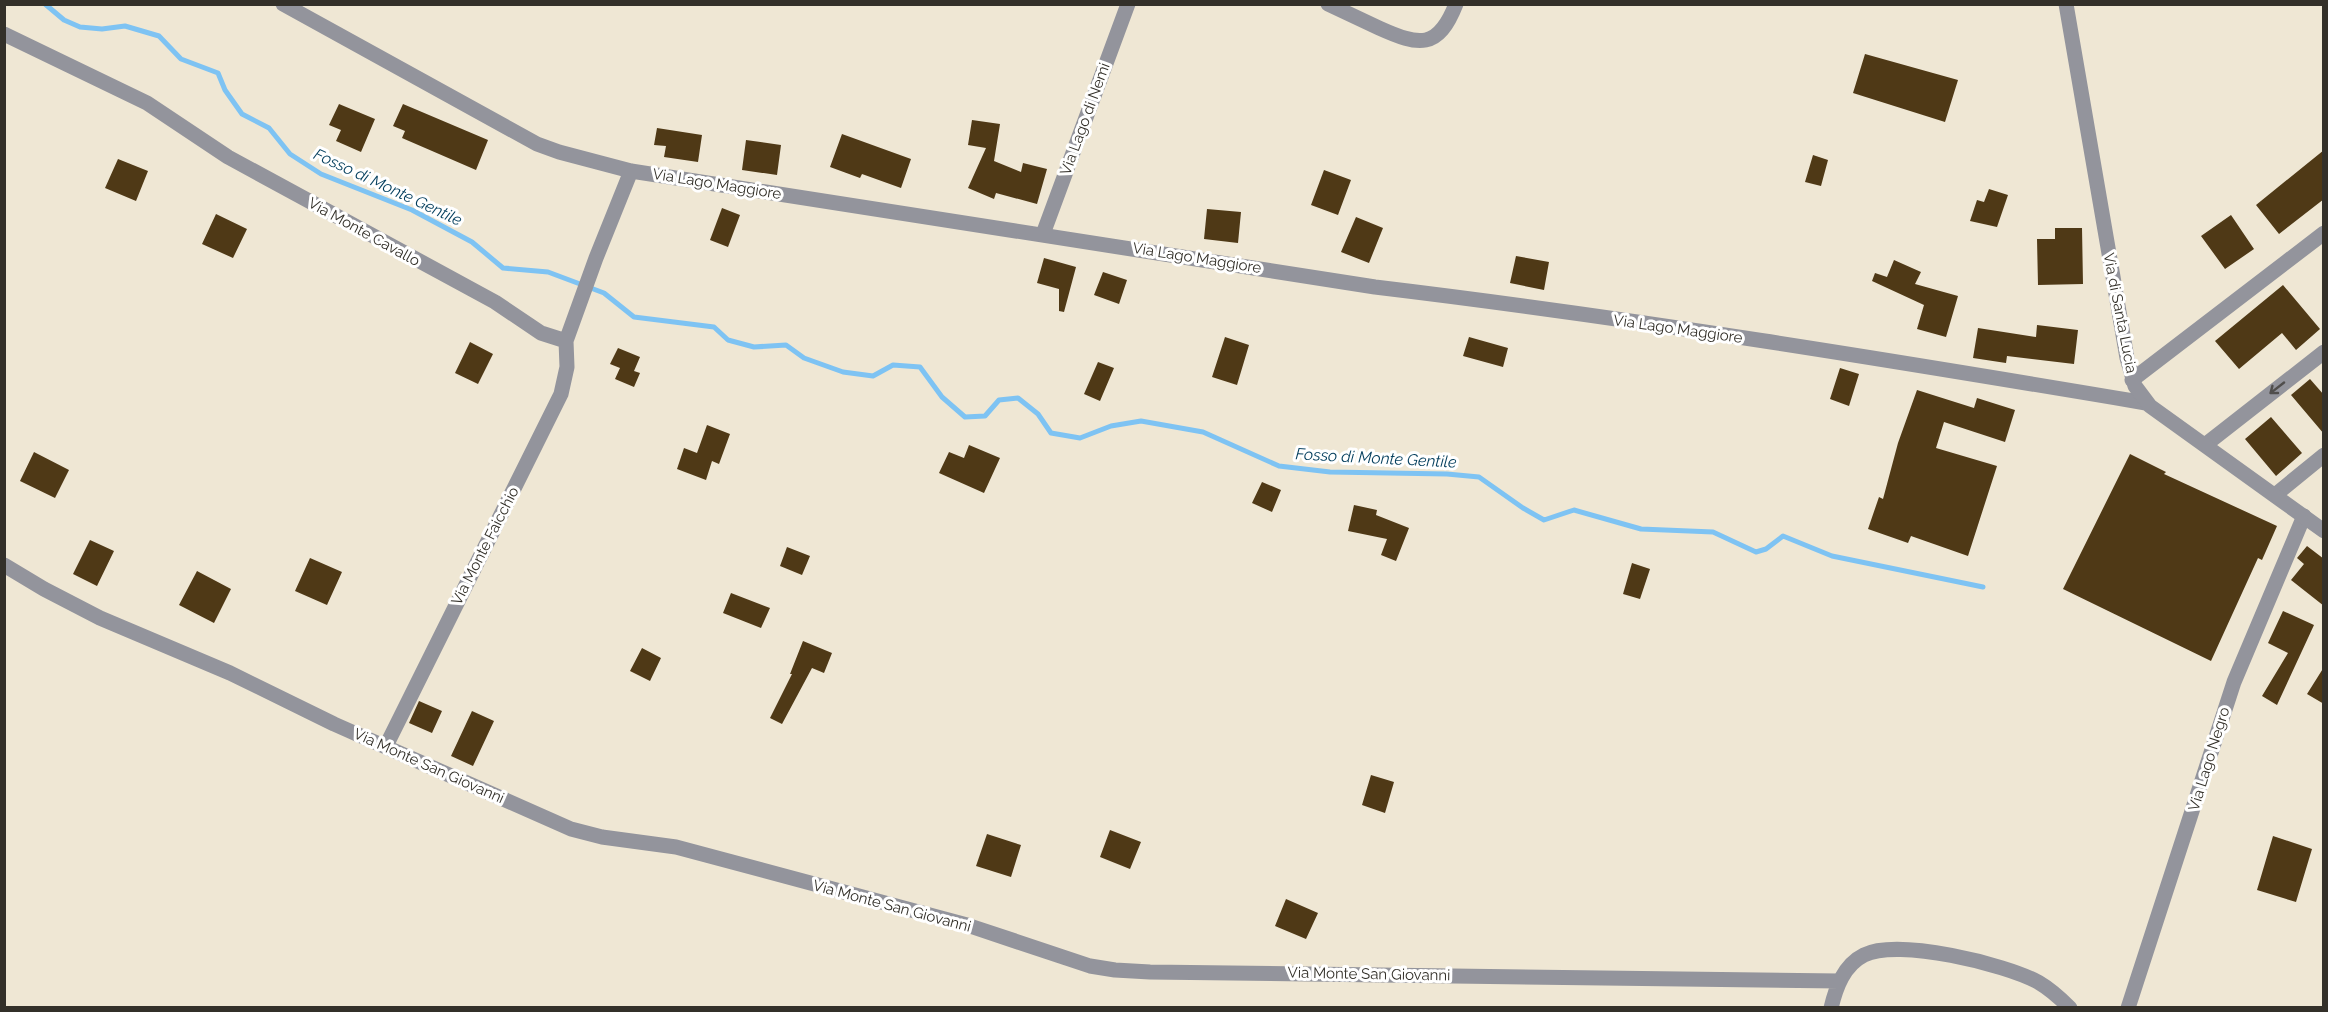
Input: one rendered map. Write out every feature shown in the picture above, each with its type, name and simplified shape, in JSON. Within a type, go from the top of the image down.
[{"type":"street","name":"Via Lago Maggiore","points":[[283,4],[528,139],[559,152],[631,171],[1375,287],[1849,355],[2146,403]]},
{"type":"street","name":"Via Lago di Nemi","points":[[1043,234],[1128,4]]},
{"type":"street","points":[[1328,4],[1400,38],[1420,41],[1430,39],[1444,29],[1456,4]]},
{"type":"street","name":"Via di Santa Lucia","points":[[2066,4],[2132,380],[2146,403],[2324,531]]},
{"type":"street","name":"Via Monte Cavallo","points":[[4,34],[147,103],[228,158],[495,302],[541,333],[566,341]]},
{"type":"street","points":[[566,341],[631,171]]},
{"type":"street","points":[[2132,380],[2324,233]]},
{"type":"street","name":"Via Monte Faicchio","points":[[386,746],[561,394],[567,367],[566,341]]},
{"type":"street","points":[[2205,445],[2324,352]]},
{"type":"street","points":[[2275,495],[2324,455]]},
{"type":"street","name":"Via Lago Negro","points":[[2128,1008],[2234,682],[2304,516]]},
{"type":"street","name":"Via Monte San Giovanni","points":[[4,565],[83,610],[230,674],[334,724],[560,825],[581,832],[676,847],[966,925],[1090,966],[1150,972],[1839,981]]},
{"type":"street","points":[[1831,1008],[1839,981],[1847,969],[1865,955],[1889,949],[1966,959],[2020,974],[2046,988],[2070,1008]]},
{"type":"building","points":[[1865,54],[1958,80],[1945,122],[1853,93]]},
{"type":"building","points":[[339,104],[375,119],[361,152],[336,141],[341,130],[329,125]]},
{"type":"building","points":[[403,104],[488,140],[476,170],[402,138],[405,131],[393,126]]},
{"type":"building","points":[[972,120],[1000,124],[994,161],[1021,172],[1023,163],[1047,169],[1037,204],[996,193],[994,199],[968,188],[986,148],[968,145]]},
{"type":"building","points":[[657,128],[702,135],[698,162],[664,157],[666,146],[654,145]]},
{"type":"building","points":[[842,134],[911,159],[901,188],[862,174],[860,178],[830,167]]},
{"type":"building","points":[[746,140],[781,145],[777,175],[742,170]]},
{"type":"building","points":[[2324,150],[2324,199],[2279,234],[2256,205]]},
{"type":"building","points":[[1813,155],[1828,160],[1821,186],[1805,182]]},
{"type":"building","points":[[118,159],[148,171],[136,201],[105,188]]},
{"type":"building","points":[[1324,170],[1351,180],[1338,215],[1311,205]]},
{"type":"building","points":[[1989,189],[2008,195],[1997,227],[1970,221],[1977,200],[1984,202]]},
{"type":"building","points":[[722,208],[740,215],[728,247],[710,240]]},
{"type":"building","points":[[1207,209],[1241,212],[1238,243],[1204,239]]},
{"type":"building","points":[[216,214],[247,229],[233,258],[202,244]]},
{"type":"building","points":[[2231,215],[2254,249],[2225,269],[2201,236]]},
{"type":"building","points":[[1356,217],[1383,228],[1369,263],[1341,252]]},
{"type":"building","points":[[2055,228],[2082,228],[2083,284],[2038,285],[2037,239],[2055,239]]},
{"type":"building","points":[[1516,256],[1549,262],[1544,290],[1510,283]]},
{"type":"building","points":[[1044,258],[1076,267],[1064,312],[1059,311],[1059,289],[1037,283]]},
{"type":"building","points":[[1894,260],[1921,272],[1915,284],[1958,296],[1946,337],[1917,329],[1924,305],[1872,281],[1875,273],[1887,277]]},
{"type":"building","points":[[1103,272],[1127,280],[1119,304],[1094,295]]},
{"type":"building","points":[[2283,285],[2320,329],[2296,350],[2282,333],[2239,369],[2215,341]]},
{"type":"building","points":[[2037,325],[2078,330],[2074,364],[2007,356],[2006,363],[1973,358],[1978,328],[2036,337]]},
{"type":"building","points":[[1225,337],[1249,345],[1237,385],[1212,377]]},
{"type":"building","points":[[1469,337],[1508,348],[1503,367],[1463,356]]},
{"type":"building","points":[[470,342],[493,354],[478,384],[455,373]]},
{"type":"building","points":[[618,348],[640,357],[634,371],[640,373],[634,387],[615,379],[620,368],[610,364]]},
{"type":"building","points":[[1098,362],[1114,368],[1100,401],[1084,394]]},
{"type":"building","points":[[1840,368],[1859,374],[1849,406],[1830,399]]},
{"type":"building","points":[[2310,379],[2324,395],[2324,434],[2291,395]]},
{"type":"building","points":[[1917,390],[1974,408],[1977,398],[2015,410],[2005,442],[1944,422],[1936,448],[1997,466],[1968,556],[1911,536],[1908,543],[1868,529],[1879,497],[1883,499],[1898,443]]},
{"type":"building","points":[[2271,417],[2302,453],[2276,476],[2245,439]]},
{"type":"building","points":[[707,425],[730,434],[719,464],[712,461],[706,480],[677,469],[684,448],[697,453]]},
{"type":"building","points":[[969,445],[1000,458],[984,493],[939,473],[949,452],[964,458]]},
{"type":"building","points":[[34,452],[69,470],[55,498],[20,481]]},
{"type":"building","points":[[2130,454],[2166,472],[2164,474],[2277,526],[2262,560],[2258,558],[2211,661],[2063,589]]},
{"type":"building","points":[[1262,482],[1281,490],[1272,512],[1252,503]]},
{"type":"building","points":[[1354,505],[1377,510],[1376,515],[1409,528],[1396,561],[1381,555],[1387,539],[1348,531]]},
{"type":"building","points":[[90,540],[114,551],[97,586],[73,574]]},
{"type":"building","points":[[2307,546],[2324,559],[2324,606],[2291,580],[2304,564],[2297,558]]},
{"type":"building","points":[[787,547],[810,556],[802,575],[780,566]]},
{"type":"building","points":[[310,558],[342,572],[327,605],[295,591]]},
{"type":"building","points":[[1632,563],[1650,569],[1640,599],[1623,594]]},
{"type":"building","points":[[197,571],[231,589],[214,623],[179,605]]},
{"type":"building","points":[[731,593],[770,608],[761,628],[723,613]]},
{"type":"building","points":[[2283,611],[2314,625],[2277,705],[2262,696],[2288,653],[2268,643]]},
{"type":"building","points":[[803,641],[832,653],[824,673],[812,668],[782,724],[770,718],[792,674],[790,674]]},
{"type":"building","points":[[642,648],[661,658],[650,681],[630,671]]},
{"type":"building","points":[[2324,667],[2324,704],[2307,694]]},
{"type":"building","points":[[419,701],[442,711],[432,733],[409,723]]},
{"type":"building","points":[[472,711],[494,721],[473,766],[451,756]]},
{"type":"building","points":[[1371,775],[1394,782],[1385,813],[1362,805]]},
{"type":"building","points":[[1110,830],[1141,842],[1130,869],[1100,857]]},
{"type":"building","points":[[987,834],[1021,845],[1011,877],[976,866]]},
{"type":"building","points":[[2273,836],[2312,849],[2296,902],[2257,890]]},
{"type":"building","points":[[1286,899],[1318,913],[1306,939],[1275,926]]},
{"type":"waterway","name":"Fosso di Monte Gentile","points":[[45,4],[64,20],[80,27],[102,29],[125,26],[159,36],[181,59],[218,73],[225,90],[242,114],[269,128],[290,154],[321,174],[412,210],[472,242],[503,268],[548,272],[604,293],[634,317],[714,327],[728,340],[754,347],[786,345],[804,358],[843,372],[873,376],[893,365],[920,367],[942,397],[965,417],[985,416],[999,400],[1018,398],[1038,414],[1051,433],[1080,438],[1111,426],[1141,421],[1203,432],[1279,466],[1330,472],[1447,474],[1479,477],[1544,520],[1574,510],[1641,529],[1713,532],[1756,552],[1766,549],[1783,536],[1832,556],[1983,587]]}]
